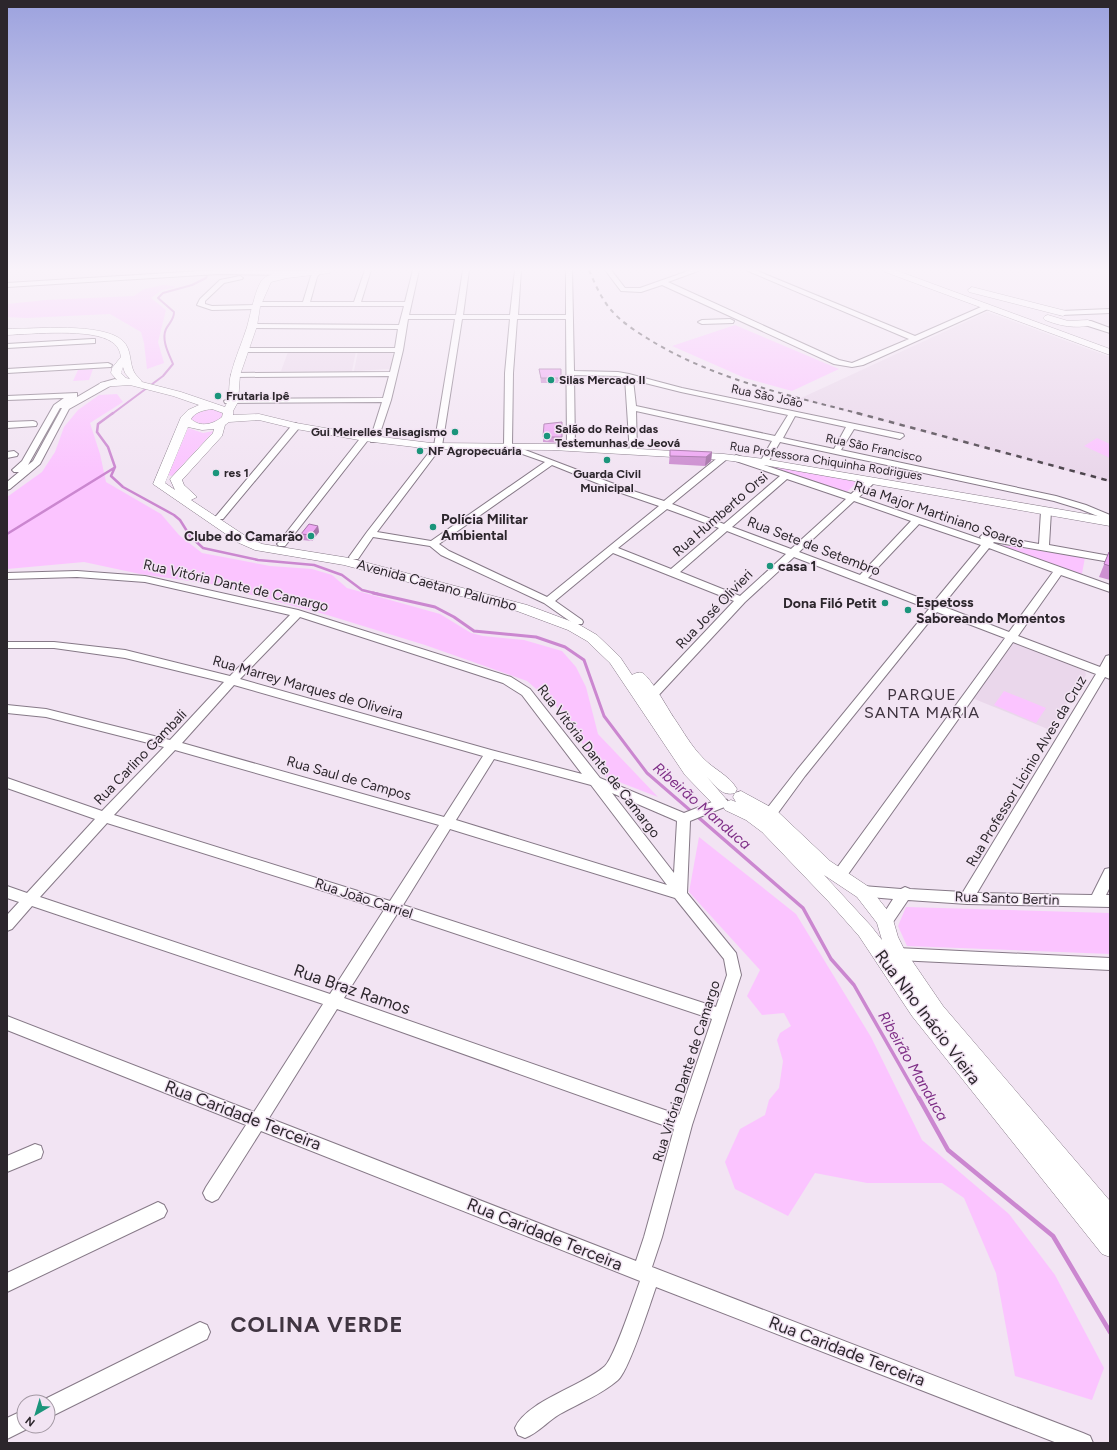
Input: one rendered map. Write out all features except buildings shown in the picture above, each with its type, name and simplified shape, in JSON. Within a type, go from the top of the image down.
[{"type":"main road","points":[[109,338],[119,342],[124,348],[125,359],[117,368],[130,378],[155,389],[177,394],[211,406],[228,409],[235,375],[248,338]]},
{"type":"main road","points":[[1072,338],[1110,352]]},
{"type":"main road","points":[[1084,338],[1110,347]]},
{"type":"main road","points":[[104,385],[130,378]]},
{"type":"main road","points":[[177,394],[190,410],[187,417]]},
{"type":"main road","points":[[187,417],[198,409],[211,406]]},
{"type":"main road","name":"Rua Professora Chiquinha Rodrigues","points":[[187,417],[192,425],[198,426],[228,409],[296,426],[370,439],[438,446],[508,446],[540,452],[571,448],[736,458],[1110,522]]},
{"type":"main road","name":"Avenida Caetano Palumbo","points":[[228,409],[218,434],[176,479],[177,484],[181,489],[220,517],[254,537],[282,544],[319,548],[485,591],[578,622],[602,637],[618,653],[652,695],[687,750],[698,763],[713,774],[725,800]]},
{"type":"main road","name":"Avenida Caetano Palumbo","points":[[187,417],[159,484],[243,540],[260,547],[345,561],[522,608],[573,627],[592,638],[615,660],[690,771],[725,800]]},
{"type":"main road","name":"Rua Nho Inácio Vieira","points":[[725,800],[770,814],[824,866],[863,892],[886,921],[889,937],[897,954],[936,1012],[1110,1218]]},
{"type":"main road","name":"Rua Nho Inácio Vieira","points":[[725,800],[752,816],[768,828],[835,897],[865,931],[918,1010],[1110,1246]]},
{"type":"main road","points":[[865,931],[877,928],[883,925],[886,921]]},
{"type":"street","points":[[282,544],[370,439],[387,400],[401,338]]},
{"type":"street","points":[[354,557],[438,446],[456,338]]},
{"type":"street","points":[[508,446],[509,373],[512,338]]},
{"type":"street","points":[[570,338],[571,448]]},
{"type":"street","points":[[784,338],[845,365],[860,363],[919,338]]},
{"type":"street","points":[[7,346],[92,341]]},
{"type":"street","points":[[244,350],[399,350]]},
{"type":"street","points":[[7,371],[108,365]]},
{"type":"street","name":"Rua São João","points":[[570,373],[618,374],[681,390],[900,436]]},
{"type":"street","points":[[235,375],[393,374]]},
{"type":"street","points":[[628,376],[632,408],[633,452]]},
{"type":"street","points":[[7,398],[78,396],[130,378]]},
{"type":"street","points":[[7,478],[26,462],[57,407],[104,385]]},
{"type":"street","points":[[7,487],[33,466],[40,456],[66,407],[78,396]]},
{"type":"street","points":[[228,409],[387,400]]},
{"type":"street","name":"Rua São Francisco","points":[[632,408],[1056,499],[1083,507],[1110,518]]},
{"type":"street","points":[[764,462],[793,413]]},
{"type":"street","points":[[7,425],[33,424]]},
{"type":"street","points":[[220,517],[296,426]]},
{"type":"street","points":[[836,452],[851,426]]},
{"type":"street","name":"Rua Sete de Setembro","points":[[540,452],[551,462],[627,492],[725,527],[1106,673]]},
{"type":"street","points":[[29,456],[40,456]]},
{"type":"street","points":[[548,601],[724,458]]},
{"type":"street","name":"Rua Major Martiniano Soares","points":[[736,458],[956,533],[989,541],[1058,572],[1110,589]]},
{"type":"street","points":[[433,544],[551,462]]},
{"type":"street","name":"Rua Humberto Orsi","points":[[672,574],[786,475]]},
{"type":"street","name":"Rua José Olivieri","points":[[652,695],[741,600],[791,552],[871,481]]},
{"type":"street","points":[[1044,547],[1046,511]]},
{"type":"street","points":[[862,579],[917,520]]},
{"type":"street","points":[[370,534],[433,544],[445,553],[548,601],[578,622]]},
{"type":"street","points":[[770,814],[989,541],[1044,547],[1110,559]]},
{"type":"street","points":[[611,549],[741,600]]},
{"type":"street","points":[[839,876],[1058,572]]},
{"type":"street","name":"Rua Vitória Dante de Camargo","points":[[7,576],[77,574],[145,579],[298,613],[507,680],[526,692],[671,878],[680,894],[731,957],[734,975],[684,1125],[652,1237],[646,1274],[622,1354],[613,1372],[598,1383],[551,1408],[525,1428]]},
{"type":"street","name":"Rua Carlino Gambali","points":[[7,926],[104,817],[173,745],[232,680],[298,613]]},
{"type":"street","name":"Rua Marrey Marques de Oliveira","points":[[7,645],[54,645],[110,652],[232,680],[491,754],[596,782],[687,817]]},
{"type":"street","name":"Rua Professor Licinio Alves da Cruz","points":[[967,898],[1106,673],[1110,659]]},
{"type":"street","name":"Rua Saul de Campos","points":[[7,709],[46,713],[173,745],[448,823],[680,894]]},
{"type":"street","points":[[212,1193],[333,1001],[395,908],[491,754]]},
{"type":"street","name":"Rua João Carriel","points":[[7,783],[104,817],[395,908],[721,1015]]},
{"type":"street","points":[[680,894],[687,817],[725,800]]},
{"type":"street","points":[[1103,900],[1110,873]]},
{"type":"street","name":"Rua Braz Ramos","points":[[7,892],[333,1001],[684,1125]]},
{"type":"street","name":"Rua Santo Bertin","points":[[863,892],[905,893],[967,898],[1103,900]]},
{"type":"street","points":[[886,921],[905,893]]},
{"type":"street","points":[[897,954],[1110,964]]},
{"type":"street","name":"Rua Caridade Terceira","points":[[7,1023],[646,1274],[1083,1443]]},
{"type":"street","points":[[7,1164],[35,1152]]},
{"type":"street","points":[[7,1283],[158,1211]]},
{"type":"street","points":[[56,1404],[200,1332]]},
{"type":"street","points":[[7,1429],[16,1424]]},
{"type":"shaded area","points":[[143,338],[159,338],[158,342],[164,363],[147,369]]},
{"type":"shaded area","points":[[697,338],[765,338],[839,369],[792,391],[745,378],[672,346]]},
{"type":"shaded area","points":[[932,338],[1057,338],[1110,357],[1110,482],[799,399]]},
{"type":"shaded area","points":[[356,351],[352,371],[281,371],[288,352]]},
{"type":"shaded area","points":[[358,351],[391,352],[393,354],[390,369],[354,371]]},
{"type":"shaded area","points":[[93,369],[89,380],[73,381],[78,370]]},
{"type":"shaded area","points":[[117,394],[123,402],[90,423],[100,454],[106,482],[161,514],[179,535],[202,553],[270,566],[312,569],[332,575],[347,588],[440,614],[471,633],[483,636],[524,640],[562,651],[576,667],[586,687],[598,734],[658,797],[606,777],[556,706],[527,681],[425,645],[324,614],[211,584],[140,574],[84,562],[7,569],[7,497],[42,472],[55,452],[64,427],[78,410],[99,395]]},
{"type":"shaded area","points":[[207,410],[218,411],[223,415],[217,421],[209,424],[192,420],[192,416],[196,413]]},
{"type":"shaded area","points":[[188,428],[203,433],[214,431],[172,476],[168,475]]},
{"type":"shaded area","points":[[1097,438],[1110,444],[1110,458],[1084,446]]},
{"type":"shaded area","points":[[775,466],[857,482],[847,492],[773,468]]},
{"type":"shaded area","points":[[994,544],[1085,557],[1082,574],[995,546]]},
{"type":"shaded area","points":[[1014,643],[1085,671],[1086,675],[1050,730],[972,698]]},
{"type":"shaded area","points":[[1004,691],[1046,708],[1036,723],[994,705]]},
{"type":"shaded area","points":[[699,837],[796,914],[871,1037],[922,1140],[1009,1214],[1055,1275],[1104,1368],[1092,1400],[1015,1376],[996,1273],[964,1198],[942,1183],[867,1183],[815,1173],[788,1216],[735,1189],[725,1162],[740,1129],[765,1115],[769,1100],[779,1088],[783,1061],[777,1040],[780,1033],[791,1026],[784,1013],[762,1015],[747,996],[760,970],[689,892]]},
{"type":"shaded area","points":[[906,907],[1110,913],[1110,954],[907,946],[898,926]]},
{"type":"waterway","name":"Ribeirão Manduca","points":[[112,414],[163,376],[173,364],[164,338]]},
{"type":"waterway","name":"Ribeirão Manduca","points":[[113,413],[98,424],[97,432],[108,447],[115,467],[111,476],[123,487],[174,515],[180,520],[190,536],[203,548],[258,560],[314,565],[342,575],[362,590],[378,594]]},
{"type":"waterway","points":[[7,534],[114,468]]},
{"type":"waterway","name":"Ribeirão Manduca","points":[[373,593],[435,607],[454,617],[474,631],[536,637],[565,647],[584,660],[604,716],[647,773],[699,818]]},
{"type":"waterway","name":"Ribeirão Manduca","points":[[698,817],[803,908],[831,959],[854,985],[919,1099]]},
{"type":"waterway","name":"Ribeirão Manduca","points":[[919,1098],[948,1150],[1053,1236],[1110,1332]]},
{"type":"railway","points":[[646,338],[679,356],[729,377],[808,401],[858,413]]},
{"type":"railway","points":[[858,413],[1110,481]]},
{"type":"place","name":"Silas Mercado II","points":[[551,380]]},
{"type":"place","name":"Frutaria Ipê","points":[[218,396]]},
{"type":"place","name":"Gui Meirelles Paisagismo","points":[[455,432]]},
{"type":"place","name":"Salão do Reino das Testemunhas de Jeová","points":[[547,436]]},
{"type":"place","name":"NF Agropecuária","points":[[420,451]]},
{"type":"place","name":"Guarda Civil Municipal","points":[[607,460]]},
{"type":"place","name":"res 1","points":[[216,473]]},
{"type":"place","name":"Polícia Militar Ambiental","points":[[433,527]]},
{"type":"place","name":"Clube do Camarão","points":[[311,536]]},
{"type":"place","name":"casa 1","points":[[770,566]]},
{"type":"place","name":"Dona Filó Petit","points":[[885,603]]},
{"type":"place","name":"Espetoss Saboreando Momentos","points":[[908,610]]},
{"type":"district","name":"PARQUE SANTA MARIA","points":[[922,703]]},
{"type":"district","name":"COLINA VERDE","points":[[317,1324]]}]
